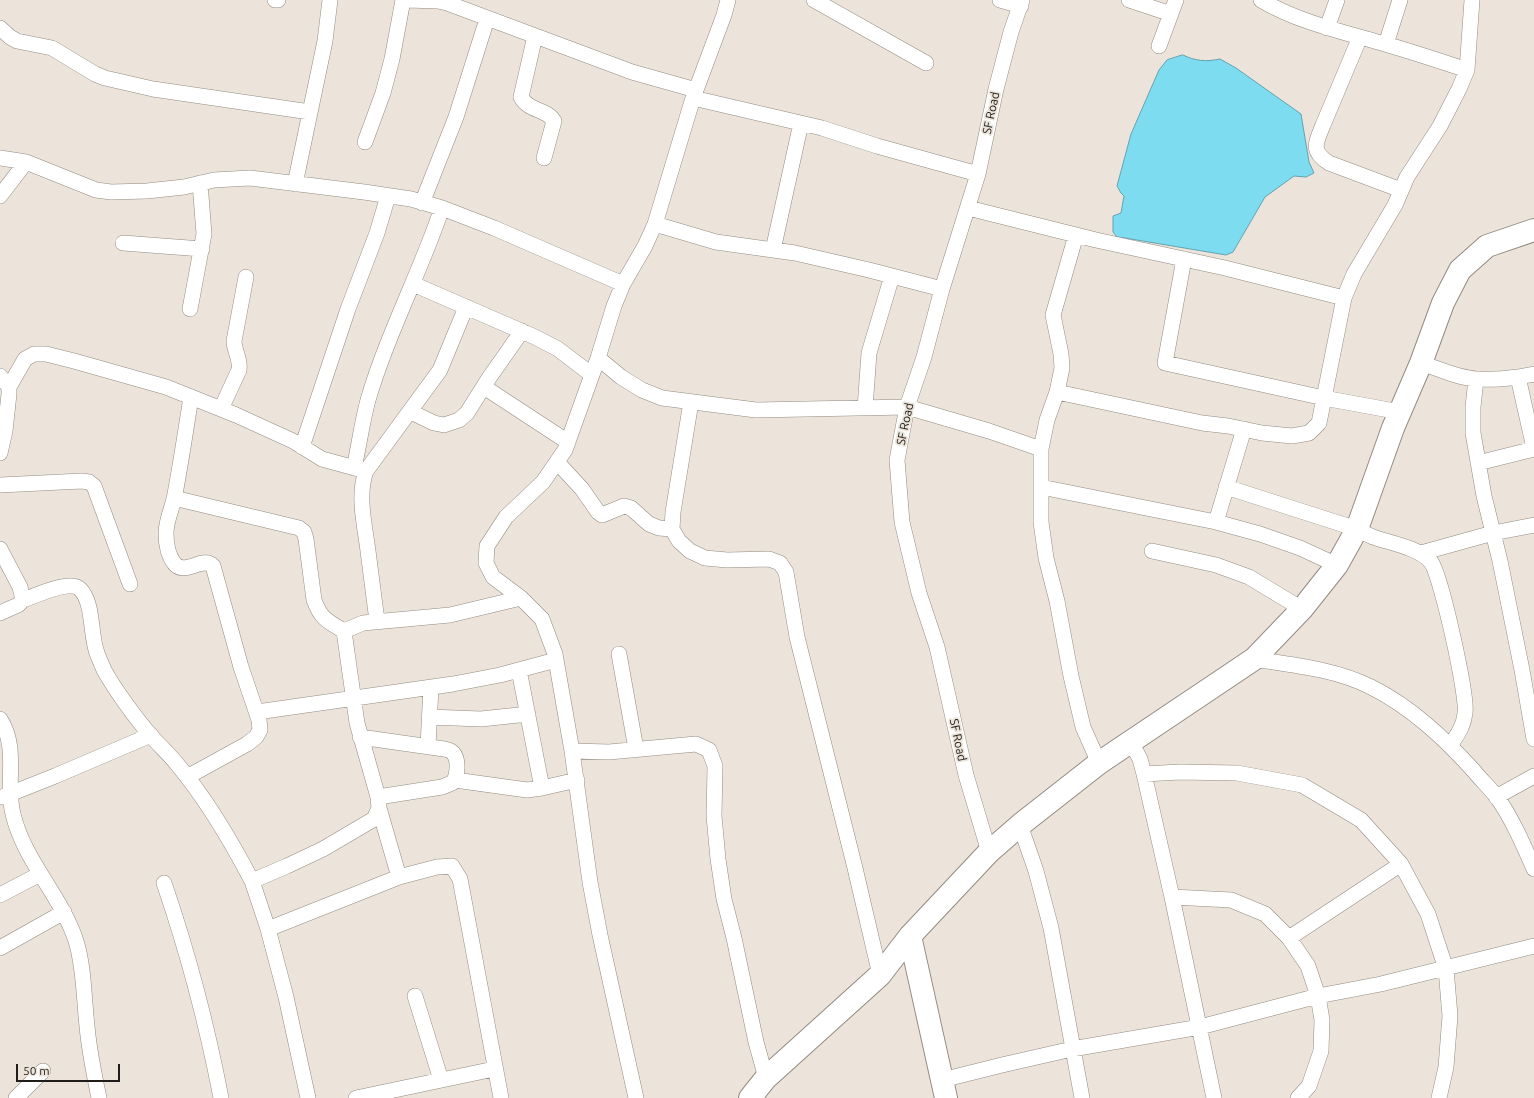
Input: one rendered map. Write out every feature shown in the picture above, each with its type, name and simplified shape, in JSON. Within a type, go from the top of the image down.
[{"type":"street","points":[[296,184],[325,41],[330,0]]},
{"type":"street","points":[[365,142],[383,93],[392,59],[403,0]]},
{"type":"street","points":[[407,0],[447,2],[632,72],[695,94],[822,128],[877,146],[978,174]]},
{"type":"street","points":[[636,1098],[600,935],[589,875],[577,780],[556,660],[542,619],[521,598],[493,577],[486,563],[487,546],[506,518],[543,482],[558,462],[568,442],[598,358],[614,306],[623,284],[645,246],[655,224],[695,94],[728,0]]},
{"type":"street","points":[[814,0],[926,63]]},
{"type":"street","points":[[1000,0],[1022,3]]},
{"type":"street","points":[[1129,0],[1174,7],[1159,46]]},
{"type":"street","points":[[1261,0],[1271,6],[1327,28],[1386,44],[1467,70]]},
{"type":"street","points":[[1327,28],[1337,0]]},
{"type":"street","points":[[1386,44],[1400,0]]},
{"type":"street","points":[[1057,392],[1202,423],[1292,436],[1309,433],[1319,424],[1344,298],[1354,274],[1383,226],[1407,177],[1440,126],[1459,89],[1467,70],[1472,0]]},
{"type":"street","name":"SF Road","points":[[989,852],[966,775],[937,648],[918,593],[902,522],[897,460],[907,407],[924,357],[942,289],[978,174],[996,89],[1011,32],[1022,3]]},
{"type":"street","points":[[422,203],[456,117],[487,18]]},
{"type":"street","points":[[0,28],[17,41],[52,48],[95,74],[105,78],[154,89],[310,112]]},
{"type":"street","points":[[535,36],[521,97],[524,103],[531,108],[551,116],[554,121],[544,158]]},
{"type":"street","points":[[1360,37],[1323,125],[1316,149],[1320,157],[1329,163],[1401,190]]},
{"type":"street","points":[[773,250],[801,123]]},
{"type":"street","points":[[0,158],[26,162],[96,190],[111,192],[147,191],[184,187],[214,180],[250,178],[411,199],[442,208],[494,228],[623,284]]},
{"type":"street","points":[[0,196],[26,162]]},
{"type":"street","points":[[190,309],[204,234],[200,184]]},
{"type":"street","points":[[302,447],[346,316],[377,233],[388,196]]},
{"type":"street","points":[[377,621],[365,528],[362,493],[363,479],[360,470],[368,400],[382,359],[430,243],[442,208]]},
{"type":"street","points":[[968,208],[1344,298]]},
{"type":"street","points":[[655,224],[716,242],[795,253],[942,289]]},
{"type":"street","points":[[750,1098],[766,1078],[880,975],[910,936],[989,852],[1020,825],[1099,763],[1254,660],[1302,609],[1337,565],[1357,529],[1400,412],[1421,363],[1443,303],[1460,270],[1487,246],[1534,230]]},
{"type":"street","points":[[1076,235],[1053,315],[1061,354],[1062,368],[1057,392],[1047,420],[1041,449],[1041,522],[1046,558],[1057,601],[1083,727],[1099,763]]},
{"type":"street","points":[[123,243],[202,249]]},
{"type":"street","points":[[1184,259],[1165,363],[1324,398],[1400,412]]},
{"type":"street","points":[[865,408],[869,353],[892,276]]},
{"type":"street","points":[[221,409],[239,370],[240,364],[234,348],[234,341],[246,277]]},
{"type":"street","points":[[413,284],[522,331],[558,349],[592,375]]},
{"type":"street","points":[[360,470],[411,412],[440,370],[466,307]]},
{"type":"street","points":[[411,412],[434,423],[444,425],[451,424],[459,420],[467,414],[522,331]]},
{"type":"street","points":[[0,453],[5,431],[4,381],[25,359],[34,354],[46,354],[166,387],[221,409],[293,441],[322,459],[360,470]]},
{"type":"street","points":[[598,358],[621,377],[642,390],[662,398],[756,410],[907,407],[989,431],[1041,449]]},
{"type":"street","points":[[1421,363],[1458,376],[1476,379],[1498,380],[1534,374]]},
{"type":"street","points":[[1478,463],[1534,449],[1518,377]]},
{"type":"street","points":[[1476,379],[1473,407],[1473,433],[1522,670],[1534,739]]},
{"type":"street","points":[[484,387],[568,442]]},
{"type":"street","points":[[187,777],[256,737],[260,730],[257,712],[239,660],[213,566],[206,562],[185,568],[179,567],[174,563],[170,553],[166,532],[174,498],[191,397]]},
{"type":"street","points":[[691,402],[673,512],[672,529],[679,540],[690,551],[705,558],[727,560],[769,558],[780,563],[786,572],[797,637],[855,868],[880,975]]},
{"type":"street","points":[[1216,522],[1244,429]]},
{"type":"street","points":[[558,462],[582,489],[598,512],[602,515],[624,506],[630,508],[649,524],[659,528],[672,529]]},
{"type":"street","points":[[0,486],[82,481],[89,482],[94,486],[130,584]]},
{"type":"street","points":[[1041,487],[1216,522],[1273,538],[1300,548],[1337,565]]},
{"type":"street","points":[[1226,487],[1357,529],[1421,554],[1432,562],[1437,574],[1454,641],[1465,700],[1466,712],[1461,729],[1450,746]]},
{"type":"street","points":[[174,498],[299,528],[304,532],[306,539],[314,600],[317,609],[323,618],[344,631]]},
{"type":"street","points":[[1421,554],[1493,533],[1534,525]]},
{"type":"street","points":[[0,549],[20,587],[23,600]]},
{"type":"street","points":[[1152,551],[1216,565],[1249,577],[1302,609]]},
{"type":"street","points":[[0,613],[18,605],[23,600],[66,585],[74,585],[80,589],[89,611],[96,653],[105,671],[151,735],[203,797],[227,833],[252,881],[268,929],[286,997],[308,1098]]},
{"type":"street","points":[[344,631],[363,623],[450,615],[521,598]]},
{"type":"street","points":[[344,631],[353,699],[360,737],[399,878]]},
{"type":"street","points":[[619,654],[636,749]]},
{"type":"street","points":[[257,712],[431,687],[500,675],[556,660]]},
{"type":"street","points":[[1254,660],[1302,667],[1341,675],[1371,687],[1400,704],[1435,730],[1496,797],[1520,838],[1534,869]]},
{"type":"street","points":[[519,670],[542,788]]},
{"type":"street","points":[[428,746],[431,687]]},
{"type":"street","points":[[430,717],[481,719],[528,714]]},
{"type":"street","points":[[0,720],[7,736],[10,756],[5,796],[21,840],[64,912],[76,942],[83,982],[87,1027],[99,1098]]},
{"type":"street","points":[[5,796],[151,735]]},
{"type":"street","points":[[360,737],[450,750],[456,757],[456,776],[452,783],[442,787],[378,803]]},
{"type":"street","points":[[1131,742],[1140,759],[1144,774],[1172,897],[1214,1098]]},
{"type":"street","points":[[572,751],[609,752],[696,744],[709,750],[714,766],[714,816],[724,899],[734,938],[756,1042],[766,1078]]},
{"type":"street","points":[[1144,774],[1180,772],[1237,773],[1302,785],[1361,820],[1401,864],[1428,914],[1446,969],[1450,1016],[1446,1067],[1438,1098]]},
{"type":"street","points":[[1496,797],[1534,776]]},
{"type":"street","points":[[455,780],[527,790],[577,780]]},
{"type":"street","points":[[252,881],[287,866],[358,829],[374,819],[378,803]]},
{"type":"street","points":[[1020,825],[1036,871],[1051,928],[1082,1098]]},
{"type":"street","points":[[1289,938],[1401,864]]},
{"type":"street","points":[[268,929],[399,878],[437,867],[452,866],[460,879],[494,1069],[501,1098]]},
{"type":"street","points":[[0,894],[40,874]]},
{"type":"street","points":[[164,883],[198,994],[221,1098]]},
{"type":"street","points":[[1172,897],[1231,900],[1264,914],[1289,938],[1308,966],[1318,996],[1322,1020],[1320,1051],[1309,1086],[1298,1098]]},
{"type":"street","points":[[0,948],[64,912]]},
{"type":"street","points":[[910,936],[944,1089],[1002,1065],[1072,1049],[1200,1027],[1318,996],[1381,984],[1446,969],[1534,946]]},
{"type":"street","points":[[414,996],[441,1080]]},
{"type":"street","points":[[356,1098],[494,1069]]},
{"type":"street","points":[[16,1098],[43,1071]]},
{"type":"water","points":[[1183,55],[1192,59],[1201,60],[1220,59],[1236,68],[1301,114],[1309,162],[1314,173],[1306,177],[1294,176],[1265,197],[1233,252],[1226,255],[1117,237],[1113,232],[1113,216],[1121,213],[1124,196],[1117,186],[1131,134],[1159,70],[1167,60]]}]
